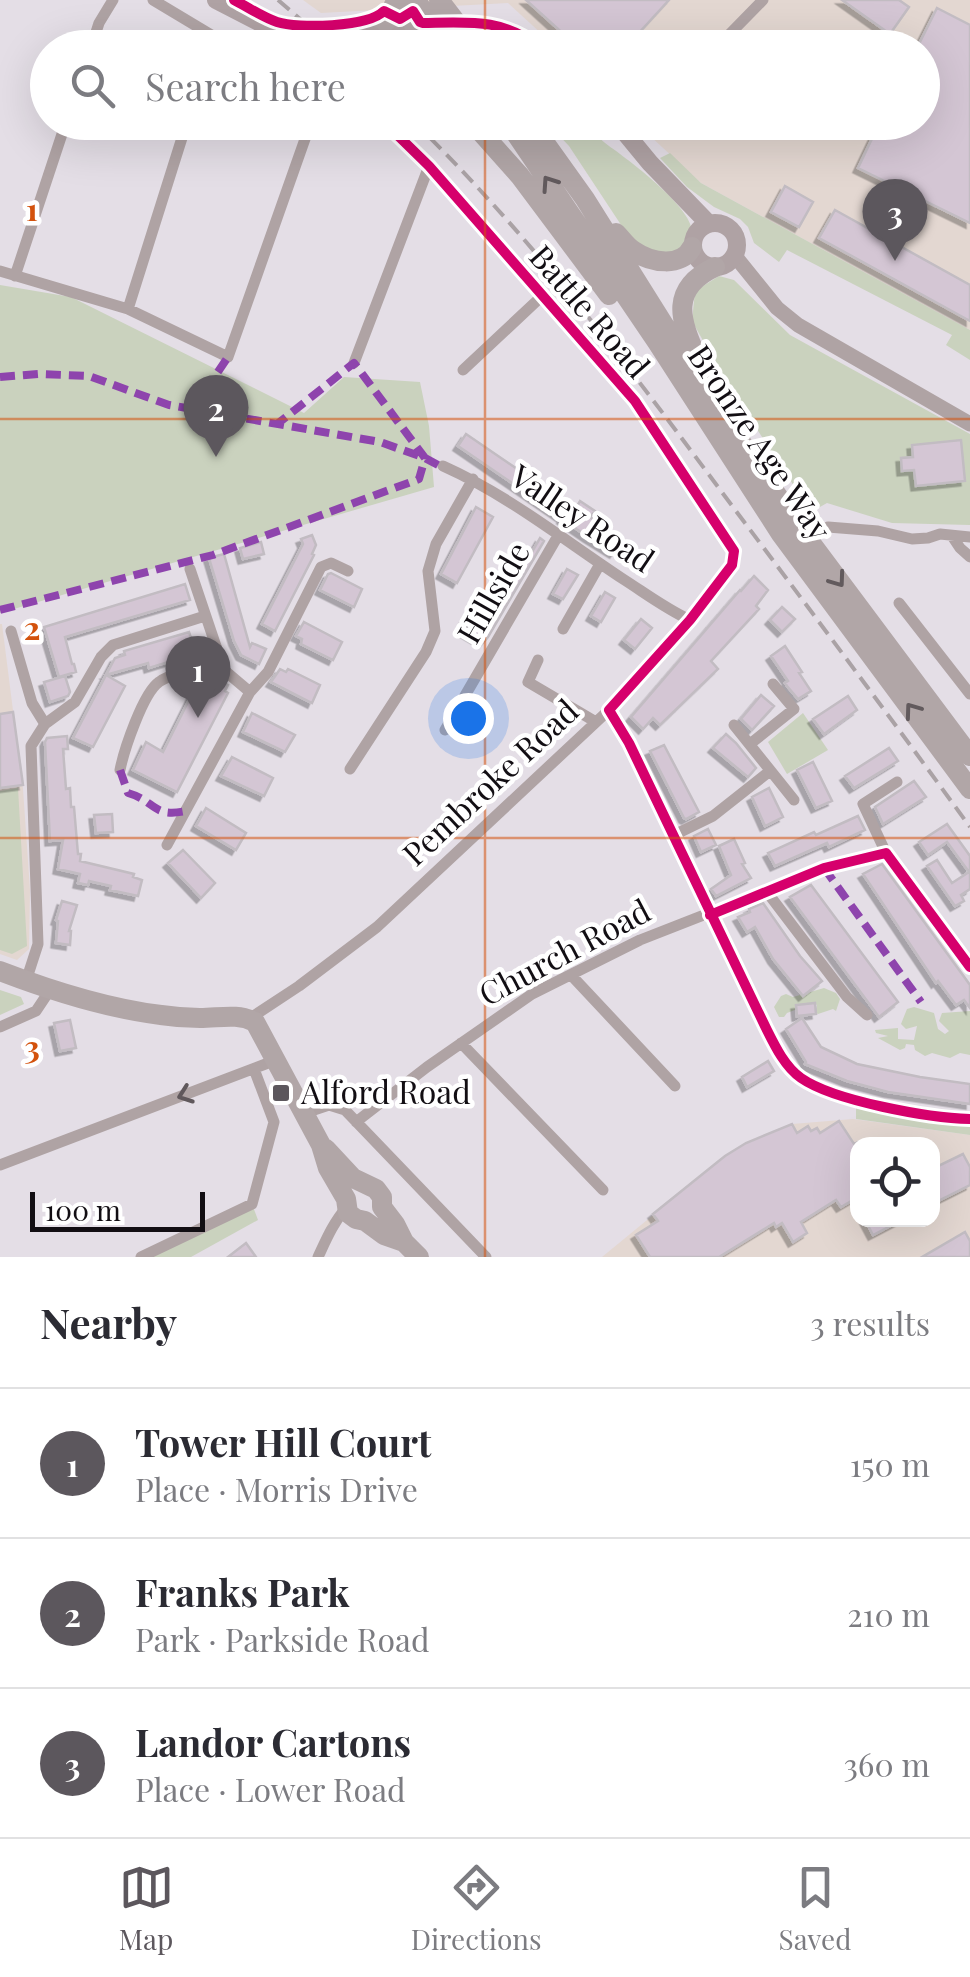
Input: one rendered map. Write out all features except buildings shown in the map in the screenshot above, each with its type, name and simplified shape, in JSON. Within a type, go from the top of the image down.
[{"type":"main road","points":[[216,0],[274,30]]},
{"type":"main road","points":[[384,30],[396,0],[417,30]]},
{"type":"main road","points":[[415,0],[439,30]]},
{"type":"main road","points":[[439,0],[462,30]]},
{"type":"main road","points":[[488,140],[610,295],[656,342]]},
{"type":"main road","name":"Bronze Age Way","points":[[520,140],[780,534],[970,789]]},
{"type":"main road","name":"Bronze Age Way","points":[[543,140],[796,523],[970,756]]},
{"type":"main road","points":[[632,140],[708,224]]},
{"type":"main road","points":[[584,199],[633,251],[671,262],[688,255],[696,232],[708,224],[719,222],[734,233],[734,256],[724,266],[699,275],[691,283],[682,312],[686,334],[722,413]]},
{"type":"main road","points":[[692,247],[700,262],[715,267]]},
{"type":"main road","points":[[0,972],[101,1004],[162,1015],[242,1016],[254,1022],[305,1113],[328,1168],[353,1212],[412,1250]]},
{"type":"main road","points":[[321,1144],[352,1178],[376,1189],[382,1197],[378,1215],[353,1212]]},
{"type":"main road","points":[[353,1212],[350,1190],[363,1184]]},
{"type":"main road","points":[[382,1206],[412,1250]]},
{"type":"street","points":[[97,30],[114,0]]},
{"type":"street","points":[[154,0],[198,30]]},
{"type":"street","points":[[732,30],[755,3]]},
{"type":"street","points":[[15,276],[60,140]]},
{"type":"street","points":[[128,310],[181,140]]},
{"type":"street","points":[[0,271],[128,310],[228,357],[306,140]]},
{"type":"street","name":"Battle Road","points":[[402,140],[634,402],[734,552]]},
{"type":"street","points":[[354,363],[429,166]]},
{"type":"street","points":[[734,256],[777,308],[798,325],[970,424]]},
{"type":"street","points":[[463,370],[542,296]]},
{"type":"street","name":"Valley Road","points":[[443,466],[473,479],[690,620]]},
{"type":"street","points":[[350,769],[426,652],[435,631],[428,572],[436,544],[473,479]]},
{"type":"street","points":[[828,527],[907,538],[940,534],[970,537]]},
{"type":"street","name":"Hillside","points":[[446,730],[559,534]]},
{"type":"street","points":[[952,536],[970,557]]},
{"type":"street","name":"Pembroke Road","points":[[249,1019],[377,927],[610,710],[690,620],[732,566],[734,552]]},
{"type":"street","points":[[167,845],[250,692],[264,679],[322,567],[331,563],[348,571]]},
{"type":"street","points":[[562,629],[600,564]]},
{"type":"street","points":[[190,568],[224,670],[250,692]]},
{"type":"street","points":[[899,603],[970,694]]},
{"type":"street","points":[[26,981],[38,944],[31,746],[45,724],[75,702],[101,657],[113,645],[205,616]]},
{"type":"street","points":[[12,631],[32,704],[45,724]]},
{"type":"street","points":[[538,660],[528,682],[596,722]]},
{"type":"street","points":[[120,770],[126,745],[152,689],[161,680],[222,664]]},
{"type":"street","points":[[750,744],[794,709],[773,684]]},
{"type":"street","points":[[610,710],[709,914],[789,1066],[800,1078],[844,1097],[888,1108],[970,1119]]},
{"type":"street","points":[[734,725],[794,800]]},
{"type":"street","points":[[672,836],[713,816],[770,771]]},
{"type":"street","points":[[897,782],[863,804],[886,853],[970,967]]},
{"type":"street","name":"Church Road","points":[[356,1122],[532,994],[640,940],[824,868],[886,853]]},
{"type":"street","points":[[767,892],[847,997],[867,1015]]},
{"type":"street","points":[[572,974],[675,1086]]},
{"type":"street","points":[[0,1026],[36,1011],[50,990]]},
{"type":"street","points":[[461,1043],[603,1190]]},
{"type":"street","points":[[0,1164],[276,1060]]},
{"type":"street","points":[[141,1257],[252,1204],[274,1122],[254,1069]]},
{"type":"street","points":[[305,1113],[330,1105],[345,1110],[486,1257]]},
{"type":"street","points":[[318,1257],[334,1222],[353,1212]]},
{"type":"shaded area","points":[[303,0],[970,0],[970,330],[701,183],[654,140],[940,140],[940,30],[537,30],[508,3],[321,13]]},
{"type":"shaded area","points":[[0,624],[23,789],[30,890],[29,949],[17,960],[0,954]]},
{"type":"shaded area","points":[[853,1119],[970,1135],[970,1257],[602,1257],[746,1143],[792,1124]]},
{"type":"green space","points":[[563,140],[602,140],[674,201],[691,226],[688,240],[674,252],[652,252],[629,237]]},
{"type":"green space","points":[[670,153],[701,183],[970,330],[970,360],[946,345],[952,335],[787,250],[779,262],[754,243],[740,219],[714,207],[687,187],[660,158]]},
{"type":"green space","points":[[719,276],[734,280],[790,335],[970,434],[970,525],[892,523],[827,503],[811,512],[728,385],[692,321],[695,291]]},
{"type":"green space","points":[[0,285],[71,297],[304,413],[344,377],[420,382],[429,426],[434,487],[0,613]]},
{"type":"green space","points":[[803,713],[828,750],[787,774],[768,742]]},
{"type":"green space","points":[[18,788],[27,946],[12,954],[0,950],[0,791]]},
{"type":"green space","points":[[824,988],[840,999],[836,1011],[818,1014],[813,1003],[779,1017],[774,1007],[781,996],[793,997]]},
{"type":"green space","points":[[0,990],[21,997],[24,1004],[0,1015]]},
{"type":"green space","points":[[914,1007],[934,1013],[938,1029],[945,1034],[949,1031],[939,1021],[942,1013],[970,1011],[970,1055],[925,1056],[914,1045],[906,1044],[900,1050],[878,1038],[888,1036],[875,1030],[898,1028],[898,1039],[914,1040],[917,1026],[906,1029],[901,1024],[907,1009]]},
{"type":"green space","points":[[856,1105],[970,1124],[970,1135],[856,1119]]},
{"type":"green space","points":[[252,1204],[258,1220],[191,1257],[141,1257]]},
{"type":"railway","points":[[278,0],[313,30]]},
{"type":"railway","points":[[432,140],[537,254],[612,348],[970,827]]},
{"type":"marked path","points":[[192,410],[228,357]]},
{"type":"marked path","points":[[0,610],[213,555],[419,479],[425,458],[354,363],[276,425]]},
{"type":"marked path","points":[[0,377],[89,376],[169,405],[380,442],[438,465]]},
{"type":"marked path","points":[[120,770],[128,793],[160,810],[186,811]]},
{"type":"marked path","points":[[824,868],[921,1002]]},
{"type":"cycle path","points":[[234,0],[287,24],[349,23],[384,11],[400,19],[413,11],[423,23],[471,23],[510,30]]},
{"type":"cycle path","points":[[402,140],[635,401],[734,551]]},
{"type":"cycle path","points":[[734,551],[732,565],[690,620],[609,710],[629,743],[768,1033],[789,1067],[816,1086],[858,1101],[907,1112],[970,1119]]},
{"type":"cycle path","points":[[710,915],[824,868],[886,853],[970,967]]},
{"type":"place","name":"Landor Cartons","points":[[895,261]]},
{"type":"place","name":"Franks Park","points":[[216,457]]},
{"type":"place","name":"Tower Hill Court","points":[[198,718]]},
{"type":"place","name":"Alford Road","points":[[281,1093]]}]
